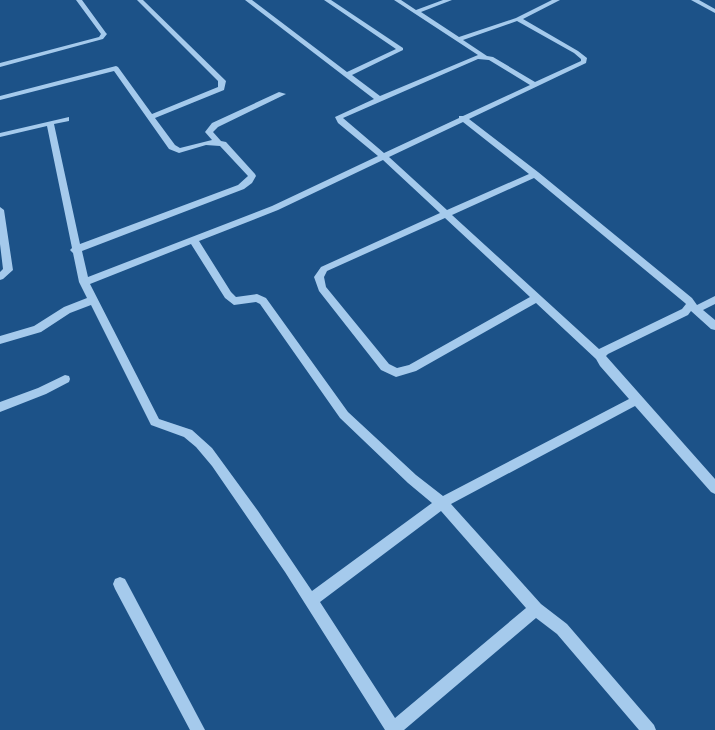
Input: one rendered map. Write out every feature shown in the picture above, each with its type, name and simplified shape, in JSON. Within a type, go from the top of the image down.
[{"type":"street","points":[[0,65],[101,38],[104,34],[79,0]]},
{"type":"street","points":[[140,0],[222,81],[221,88],[213,92],[150,117]]},
{"type":"street","points":[[248,0],[379,99]]},
{"type":"street","points":[[327,0],[401,49],[346,75]]},
{"type":"street","points":[[397,0],[484,56],[533,84]]},
{"type":"street","points":[[416,12],[449,0]]},
{"type":"street","points":[[459,39],[518,19],[557,0]]},
{"type":"street","points":[[694,0],[715,11]]},
{"type":"street","points":[[84,282],[275,208],[533,84],[584,62],[584,58],[518,19]]},
{"type":"street","points":[[484,56],[339,117],[448,214],[600,356],[715,488]]},
{"type":"street","points":[[0,98],[116,68],[172,147],[179,151],[211,141],[218,142],[223,144],[252,176],[241,187],[75,250]]},
{"type":"street","points":[[218,142],[209,132],[215,125],[282,94]]},
{"type":"street","points":[[462,118],[535,174],[715,326]]},
{"type":"street","points":[[0,135],[66,119]]},
{"type":"street","points":[[50,123],[75,250],[84,282],[155,422],[167,429],[178,428],[193,436],[225,473],[310,600],[392,729],[536,609]]},
{"type":"street","points":[[535,174],[324,269],[320,277],[322,288],[385,366],[396,373],[412,368],[537,298]]},
{"type":"street","points":[[0,210],[8,270],[0,277]]},
{"type":"street","points":[[194,239],[228,295],[234,301],[257,298],[263,301],[344,415],[412,479],[442,503],[536,609],[562,629],[650,730]]},
{"type":"street","points":[[0,340],[38,329],[67,310],[92,300]]},
{"type":"street","points":[[600,356],[604,351],[694,307],[715,300]]},
{"type":"street","points":[[0,407],[42,391],[65,379]]},
{"type":"street","points":[[310,600],[442,503],[637,400]]},
{"type":"street","points":[[120,584],[198,730]]}]
